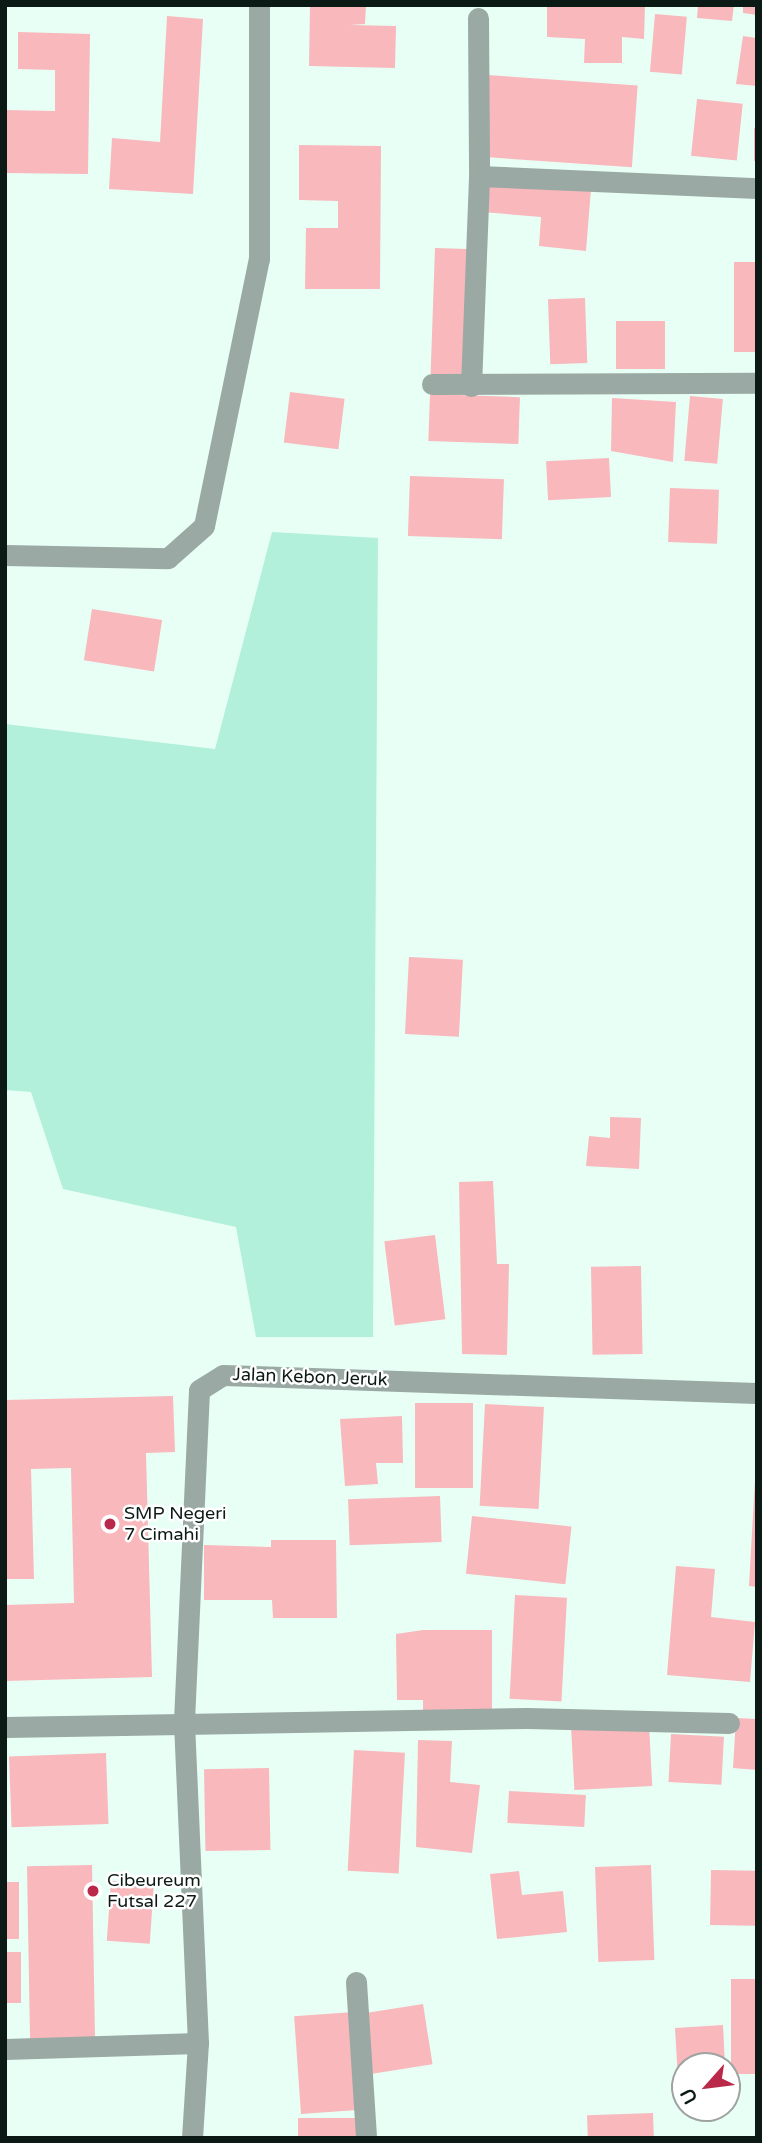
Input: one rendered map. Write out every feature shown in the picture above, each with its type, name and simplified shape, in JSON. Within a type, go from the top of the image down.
[{"type":"street","points":[[5,555],[168,558],[204,526],[259,259],[259,5]]},
{"type":"street","points":[[471,386],[479,176],[478,18]]},
{"type":"street","points":[[479,176],[757,188]]},
{"type":"street","points":[[432,384],[471,386],[757,383]]},
{"type":"street","name":"Jalan Kebon Jeruk","points":[[192,2138],[198,2043],[184,1721],[199,1390],[209,1379],[757,1393]]},
{"type":"street","points":[[5,1727],[184,1721],[729,1723]]},
{"type":"street","points":[[356,1982],[366,2138]]},
{"type":"street","points":[[5,2049],[198,2043]]},
{"type":"green space","points":[[272,532],[378,538],[373,1337],[256,1337],[236,1227],[63,1189],[31,1092],[5,1090],[5,724],[215,749]]},
{"type":"building","points":[[310,5],[366,5],[365,24],[350,25],[396,26],[395,68],[309,66]]},
{"type":"building","points":[[547,5],[645,5],[644,39],[622,37],[622,63],[584,63],[585,39],[547,37]]},
{"type":"building","points":[[698,5],[734,5],[732,21],[697,18]]},
{"type":"building","points":[[743,5],[757,5],[757,15],[743,13]]},
{"type":"building","points":[[655,14],[687,17],[682,75],[650,72]]},
{"type":"building","points":[[167,16],[203,19],[193,194],[109,189],[112,138],[160,142]]},
{"type":"building","points":[[18,32],[90,34],[88,174],[5,173],[5,110],[55,111],[55,70],[18,69]]},
{"type":"building","points":[[743,36],[757,38],[757,86],[736,84]]},
{"type":"building","points":[[487,75],[638,86],[632,167],[481,157]]},
{"type":"building","points":[[697,99],[743,104],[737,160],[691,156]]},
{"type":"building","points":[[754,128],[757,128],[757,161],[754,161]]},
{"type":"building","points":[[299,145],[381,146],[380,289],[305,289],[306,228],[338,228],[338,201],[299,200]]},
{"type":"building","points":[[483,180],[591,189],[586,251],[539,246],[541,217],[482,212]]},
{"type":"building","points":[[435,248],[467,249],[462,382],[430,381]]},
{"type":"building","points":[[734,262],[757,262],[757,352],[734,352]]},
{"type":"building","points":[[585,298],[587,363],[550,364],[548,299]]},
{"type":"building","points":[[616,321],[665,321],[665,369],[616,369]]},
{"type":"building","points":[[290,392],[345,399],[338,449],[284,443]]},
{"type":"building","points":[[430,394],[520,397],[518,444],[428,441]]},
{"type":"building","points":[[690,396],[723,399],[717,464],[684,461]]},
{"type":"building","points":[[612,398],[676,402],[673,462],[611,451]]},
{"type":"building","points":[[609,458],[611,497],[548,500],[546,461]]},
{"type":"building","points":[[410,476],[504,479],[502,539],[408,536]]},
{"type":"building","points":[[670,488],[719,490],[717,544],[668,542]]},
{"type":"building","points":[[92,609],[162,620],[154,671],[84,660]]},
{"type":"building","points":[[409,957],[463,960],[459,1037],[405,1034]]},
{"type":"building","points":[[610,1117],[641,1118],[639,1169],[586,1166],[589,1136],[610,1138]]},
{"type":"building","points":[[493,1181],[497,1264],[509,1264],[507,1355],[462,1354],[459,1182]]},
{"type":"building","points":[[435,1235],[445,1319],[395,1326],[384,1241]]},
{"type":"building","points":[[641,1266],[643,1354],[593,1355],[591,1267]]},
{"type":"building","name":"SMP Negeri 7 Cimahi","points":[[173,1396],[175,1452],[146,1453],[152,1677],[5,1681],[5,1605],[74,1603],[71,1468],[31,1469],[34,1579],[5,1579],[5,1400]]},
{"type":"building","points":[[415,1403],[473,1403],[473,1488],[415,1488]]},
{"type":"building","points":[[485,1404],[544,1407],[539,1509],[480,1506]]},
{"type":"building","points":[[402,1416],[403,1463],[376,1463],[378,1484],[345,1486],[340,1419]]},
{"type":"building","points":[[757,1479],[757,1587],[749,1586]]},
{"type":"building","points":[[440,1496],[442,1542],[350,1545],[348,1499]]},
{"type":"building","points":[[472,1516],[571,1526],[565,1584],[466,1574]]},
{"type":"building","points":[[271,1540],[336,1540],[337,1618],[273,1618],[272,1600],[204,1600],[204,1545],[271,1547]]},
{"type":"building","points":[[676,1566],[715,1569],[711,1617],[755,1622],[750,1682],[667,1675]]},
{"type":"building","points":[[515,1595],[567,1598],[561,1702],[510,1699]]},
{"type":"building","points":[[423,1630],[492,1630],[492,1714],[423,1714],[423,1700],[397,1700],[396,1634]]},
{"type":"building","points":[[736,1718],[757,1719],[757,1770],[733,1768]]},
{"type":"building","points":[[649,1724],[652,1786],[574,1790],[571,1728]]},
{"type":"building","points":[[671,1734],[724,1737],[721,1785],[668,1782]]},
{"type":"building","points":[[418,1740],[452,1741],[450,1782],[480,1785],[472,1853],[416,1847]]},
{"type":"building","points":[[354,1750],[405,1753],[399,1874],[348,1871]]},
{"type":"building","points":[[106,1753],[108,1824],[12,1827],[9,1756]]},
{"type":"building","points":[[269,1768],[270,1850],[205,1851],[204,1769]]},
{"type":"building","points":[[509,1791],[586,1795],[584,1827],[507,1823]]},
{"type":"building","points":[[92,1865],[95,2040],[30,2041],[27,1866]]},
{"type":"building","points":[[651,1865],[654,1960],[598,1962],[595,1867]]},
{"type":"building","points":[[711,1870],[757,1871],[756,1926],[710,1925]]},
{"type":"building","points":[[519,1871],[522,1895],[563,1891],[567,1932],[497,1939],[490,1874]]},
{"type":"building","points":[[111,1881],[154,1884],[150,1944],[107,1941]]},
{"type":"building","points":[[5,1882],[19,1882],[19,1939],[5,1939]]},
{"type":"building","points":[[5,1952],[21,1952],[21,2003],[5,2003]]},
{"type":"building","points":[[731,1979],[757,1979],[757,2074],[741,2074],[741,2052],[731,2052]]},
{"type":"building","points":[[423,2004],[433,2064],[372,2074],[363,2014]]},
{"type":"building","points":[[354,2012],[361,2110],[301,2114],[294,2016]]},
{"type":"building","points":[[723,2025],[724,2052],[676,2052],[675,2028]]},
{"type":"building","points":[[653,2113],[654,2138],[588,2138],[587,2115]]},
{"type":"building","points":[[298,2118],[363,2118],[363,2138],[298,2138]]},
{"type":"place","name":"SMP Negeri 7 Cimahi","points":[[110,1524]]},
{"type":"place","name":"Cibeureum Futsal 227","points":[[93,1891]]}]
